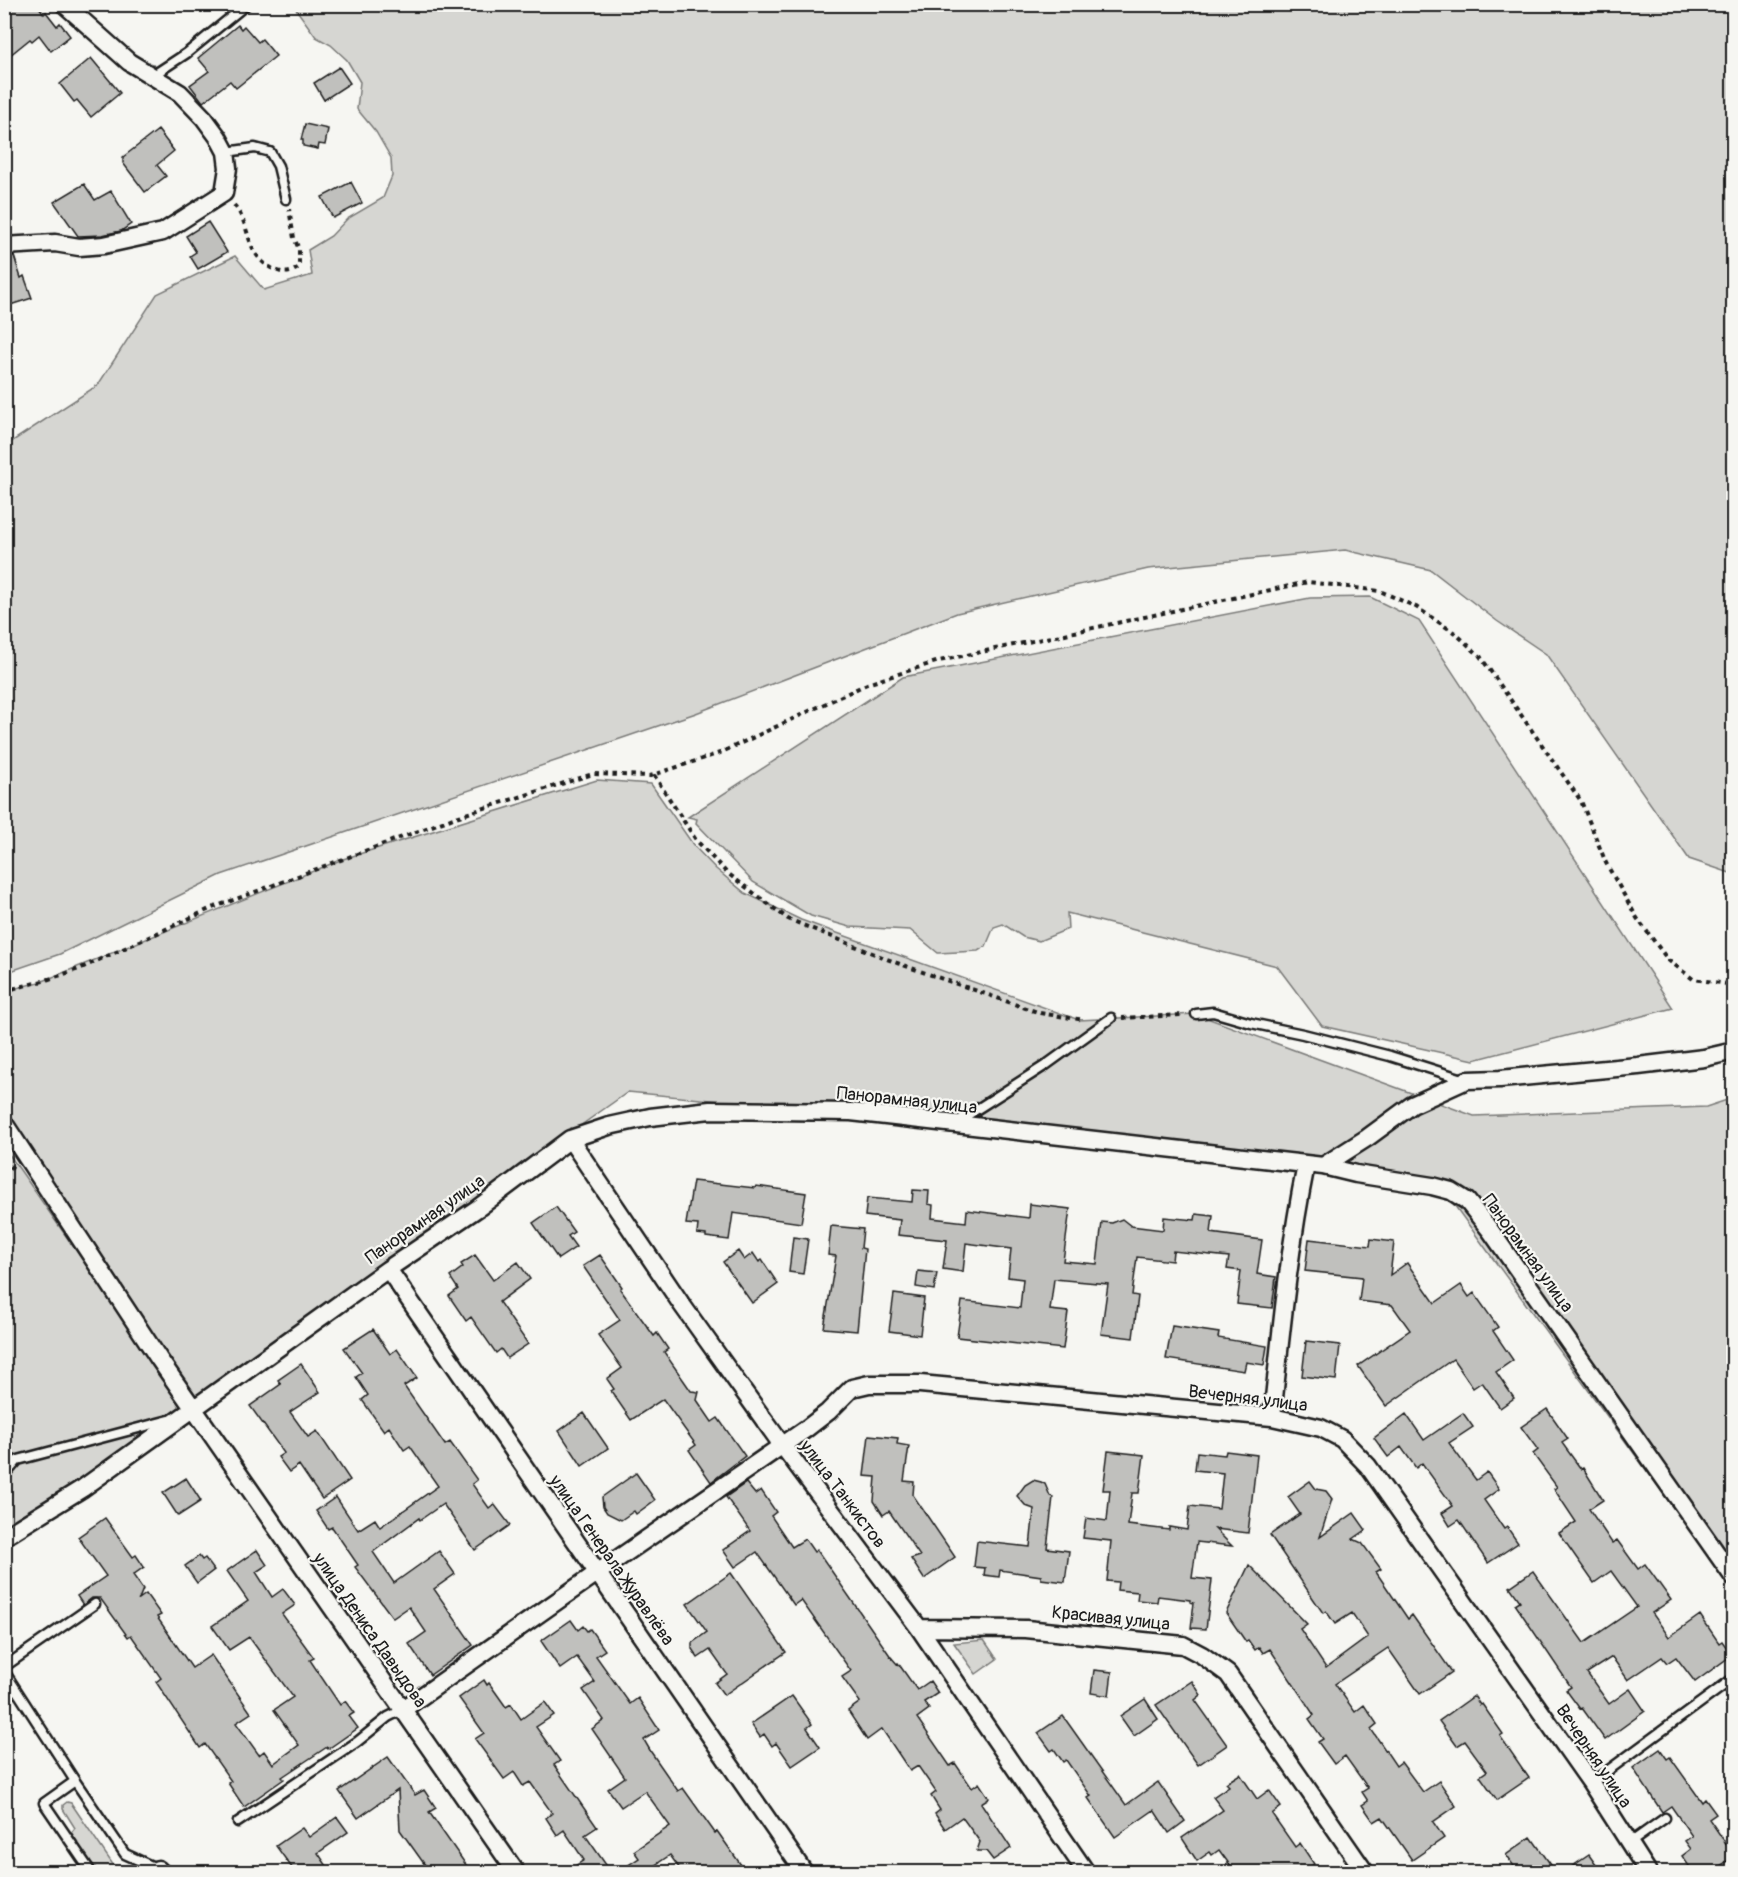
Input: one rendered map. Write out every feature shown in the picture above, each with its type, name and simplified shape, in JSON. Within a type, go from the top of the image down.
[{"type":"street","points":[[4,246],[55,243],[79,247],[104,245],[163,232],[224,193],[228,168],[225,153],[218,137],[204,118],[180,93],[129,62],[64,4]]},
{"type":"street","points":[[1272,1417],[1283,1314],[1299,1200],[1314,1165],[1367,1138],[1412,1105],[1467,1080],[1638,1066],[1704,1058],[1734,1051]]},
{"type":"street","name":"Панорамная улица","points":[[4,1538],[83,1488],[388,1269],[478,1208],[570,1139],[609,1126],[650,1117],[710,1110],[851,1112],[1314,1165],[1451,1191],[1467,1201],[1490,1230],[1734,1578]]},
{"type":"street","name":"улица Дениса Давыдова","points":[[4,1123],[159,1359],[187,1413],[516,1872]]},
{"type":"street","name":"улица Танкистов","points":[[570,1139],[682,1305],[919,1628],[1086,1872]]},
{"type":"street","name":"улица Генерала Журавлёва","points":[[388,1269],[804,1872]]},
{"type":"street","name":"Вечерняя улица","points":[[402,1710],[828,1412],[852,1388],[869,1384],[920,1384],[1272,1417],[1321,1428],[1342,1439],[1368,1466],[1591,1784],[1648,1872]]},
{"type":"street","name":"Красивая улица","points":[[919,1628],[1026,1629],[1183,1645],[1203,1655],[1228,1674],[1365,1872]]},
{"type":"lane","points":[[152,76],[187,53],[247,4]]},
{"type":"lane","points":[[225,153],[255,148],[270,152],[278,166],[286,199]]},
{"type":"lane","points":[[1196,1014],[1213,1012],[1390,1056],[1467,1080]]},
{"type":"lane","points":[[955,1124],[1046,1065],[1111,1018]]},
{"type":"lane","points":[[4,1476],[18,1460],[187,1413]]},
{"type":"lane","points":[[95,1604],[4,1669],[75,1781],[125,1854],[160,1871]]},
{"type":"lane","points":[[1591,1784],[1734,1678]]},
{"type":"lane","points":[[238,1822],[357,1742],[388,1717],[402,1710]]},
{"type":"lane","points":[[75,1781],[44,1803],[92,1872]]},
{"type":"lane","points":[[1630,1843],[1665,1818]]},
{"type":"path","points":[[224,193],[241,213],[257,256],[265,265],[290,274],[299,267],[299,249],[294,238],[286,199]]},
{"type":"path","points":[[4,991],[79,969],[212,908],[456,817],[593,774],[650,776],[720,753],[867,684],[939,661],[1308,582],[1380,591],[1416,607],[1455,633],[1480,656],[1581,801],[1606,863],[1637,918],[1668,960],[1694,979],[1734,985]]},
{"type":"path","points":[[654,775],[696,840],[718,864],[788,919],[897,963],[1040,1013],[1079,1020],[1196,1014]]},
{"type":"shaded area","points":[[293,5],[1733,5],[1734,589],[1726,613],[1734,625],[1733,874],[1689,859],[1546,654],[1497,621],[1431,570],[1345,550],[1148,569],[957,613],[696,713],[221,875],[60,954],[5,973],[5,446],[98,385],[157,294],[235,256],[264,290],[312,275],[308,250],[331,236],[347,219],[383,198],[392,176],[391,158],[376,132],[357,109],[360,82],[347,60],[331,45],[316,37]]},
{"type":"shaded area","points":[[1370,597],[1419,621],[1673,1008],[1474,1060],[1322,1026],[1277,966],[1067,913],[1068,929],[1039,941],[1023,937],[1003,924],[994,927],[986,946],[978,951],[938,953],[910,930],[850,927],[811,916],[753,882],[696,823],[697,819],[688,817],[903,677],[1310,598]]},
{"type":"shaded area","points":[[597,780],[651,784],[694,846],[716,869],[745,893],[801,920],[1079,1020],[1196,1014],[1474,1116],[1706,1107],[1733,1098],[1733,1590],[1439,1184],[1316,1158],[628,1092],[194,1399],[5,1124],[5,991],[43,981],[343,859]]},
{"type":"shaded area","points":[[4,1147],[185,1407],[80,1481],[5,1527]]},
{"type":"shaded area","points":[[984,1640],[997,1659],[976,1674],[954,1643]]},
{"type":"shaded area","points":[[67,1802],[71,1803],[118,1872],[96,1872],[70,1834],[75,1828],[63,1809],[63,1805]]},
{"type":"building","points":[[4,4],[37,4],[57,26],[60,23],[70,36],[51,51],[39,35],[32,41],[30,39],[4,60]]},
{"type":"building","points":[[238,25],[241,29],[244,26],[258,42],[262,39],[276,56],[236,88],[230,81],[203,102],[190,85],[209,71],[198,58]]},
{"type":"building","points":[[91,58],[120,93],[91,117],[77,100],[74,102],[60,84]]},
{"type":"building","points":[[339,67],[350,83],[324,100],[314,83]]},
{"type":"building","points":[[305,124],[328,129],[325,145],[319,144],[318,149],[303,146],[303,140],[301,140]]},
{"type":"building","points":[[158,130],[174,151],[157,165],[166,176],[145,192],[123,163],[123,157]]},
{"type":"building","points":[[351,182],[362,203],[333,218],[322,197]]},
{"type":"building","points":[[84,184],[95,200],[111,191],[131,224],[121,231],[78,236],[54,202]]},
{"type":"building","points":[[208,222],[227,252],[198,269],[190,256],[196,252],[186,236]]},
{"type":"building","points":[[4,256],[14,256],[21,278],[24,276],[32,298],[4,307]]},
{"type":"building","points":[[693,1181],[806,1193],[801,1223],[733,1213],[729,1240],[697,1234],[698,1225],[686,1224]]},
{"type":"building","points":[[913,1190],[929,1191],[928,1204],[933,1205],[932,1218],[966,1222],[967,1210],[1029,1218],[1030,1204],[1070,1209],[1063,1261],[1097,1264],[1102,1222],[1112,1223],[1122,1219],[1131,1226],[1163,1230],[1164,1217],[1195,1220],[1196,1214],[1213,1216],[1211,1233],[1262,1240],[1257,1274],[1276,1277],[1272,1308],[1237,1304],[1241,1271],[1227,1269],[1229,1257],[1173,1251],[1172,1261],[1137,1257],[1132,1295],[1138,1296],[1133,1338],[1101,1334],[1108,1284],[1054,1279],[1050,1310],[1068,1312],[1063,1349],[957,1337],[962,1301],[1020,1308],[1023,1279],[1008,1277],[1011,1249],[966,1243],[963,1272],[943,1269],[947,1240],[898,1235],[900,1220],[865,1216],[867,1198],[912,1202]]},
{"type":"building","points":[[556,1207],[574,1232],[568,1236],[576,1247],[558,1259],[533,1223]]},
{"type":"building","points":[[831,1226],[863,1229],[861,1248],[865,1249],[857,1331],[824,1328],[836,1256],[828,1255]]},
{"type":"building","points":[[793,1237],[808,1239],[803,1274],[789,1272]]},
{"type":"building","points":[[1309,1239],[1370,1246],[1371,1239],[1394,1242],[1390,1275],[1407,1263],[1435,1303],[1461,1285],[1469,1297],[1474,1293],[1498,1327],[1493,1331],[1513,1360],[1496,1372],[1514,1398],[1500,1408],[1482,1382],[1473,1388],[1453,1359],[1386,1406],[1358,1366],[1410,1330],[1392,1305],[1359,1301],[1362,1277],[1305,1271]]},
{"type":"building","points":[[738,1251],[744,1260],[753,1253],[759,1262],[762,1260],[778,1284],[752,1303],[723,1262]]},
{"type":"building","points":[[475,1255],[493,1280],[518,1262],[530,1279],[499,1302],[528,1344],[507,1358],[501,1349],[496,1353],[471,1317],[466,1321],[449,1296],[458,1289],[450,1277],[463,1267],[461,1264]]},
{"type":"building","points":[[600,1255],[622,1287],[620,1289],[654,1336],[657,1333],[668,1349],[664,1352],[691,1391],[699,1392],[697,1400],[712,1422],[718,1418],[745,1456],[711,1482],[689,1450],[696,1445],[663,1399],[631,1420],[611,1391],[614,1389],[607,1379],[622,1368],[598,1335],[620,1320],[583,1266]]},
{"type":"building","points":[[918,1271],[937,1273],[934,1290],[916,1287]]},
{"type":"building","points":[[894,1294],[924,1298],[920,1335],[889,1331]]},
{"type":"building","points":[[1172,1326],[1219,1333],[1218,1338],[1267,1346],[1264,1365],[1246,1362],[1244,1371],[1166,1359]]},
{"type":"building","points":[[373,1329],[390,1354],[397,1349],[417,1378],[404,1386],[445,1445],[450,1442],[477,1480],[472,1484],[489,1508],[494,1504],[510,1525],[475,1550],[443,1504],[420,1520],[419,1518],[373,1552],[394,1583],[439,1551],[455,1574],[434,1589],[473,1645],[430,1675],[409,1644],[426,1632],[409,1607],[393,1618],[355,1567],[358,1565],[332,1527],[328,1529],[316,1511],[336,1497],[358,1530],[375,1519],[380,1527],[438,1486],[410,1446],[404,1450],[389,1427],[384,1431],[362,1400],[368,1395],[356,1377],[362,1373],[344,1348]]},
{"type":"building","points":[[1306,1341],[1340,1345],[1336,1380],[1302,1376]]},
{"type":"building","points":[[301,1364],[320,1392],[290,1412],[308,1437],[317,1431],[350,1480],[322,1499],[299,1465],[289,1472],[278,1457],[284,1453],[250,1406],[281,1384],[278,1380]]},
{"type":"building","points":[[1547,1409],[1568,1439],[1562,1443],[1581,1469],[1583,1468],[1603,1500],[1589,1509],[1612,1543],[1617,1540],[1638,1569],[1645,1564],[1671,1600],[1652,1613],[1669,1637],[1700,1615],[1719,1643],[1722,1641],[1732,1655],[1695,1682],[1676,1657],[1667,1663],[1662,1657],[1628,1680],[1612,1657],[1587,1673],[1609,1704],[1630,1689],[1645,1711],[1605,1740],[1566,1690],[1571,1687],[1515,1604],[1520,1601],[1510,1587],[1533,1571],[1584,1643],[1637,1607],[1611,1571],[1594,1583],[1559,1533],[1576,1522],[1554,1489],[1557,1487],[1533,1454],[1538,1450],[1521,1427]]},
{"type":"building","points":[[584,1413],[608,1448],[582,1466],[559,1431]]},
{"type":"building","points":[[1463,1413],[1473,1427],[1449,1443],[1476,1480],[1487,1472],[1499,1489],[1484,1500],[1504,1529],[1507,1527],[1518,1543],[1488,1563],[1459,1520],[1450,1526],[1442,1513],[1453,1506],[1422,1463],[1416,1468],[1401,1447],[1388,1457],[1374,1438],[1406,1414],[1424,1440]]},
{"type":"building","points":[[869,1435],[898,1438],[897,1444],[909,1446],[904,1481],[914,1482],[913,1495],[955,1557],[924,1579],[911,1559],[920,1556],[889,1511],[883,1515],[874,1501],[876,1477],[864,1476]]},
{"type":"building","points":[[1108,1451],[1144,1455],[1139,1493],[1132,1493],[1128,1525],[1169,1530],[1169,1527],[1187,1530],[1190,1506],[1219,1509],[1223,1473],[1195,1470],[1197,1452],[1225,1455],[1226,1451],[1257,1455],[1248,1533],[1215,1529],[1232,1546],[1197,1542],[1192,1578],[1212,1580],[1206,1629],[1191,1628],[1194,1603],[1190,1600],[1158,1596],[1157,1602],[1137,1600],[1138,1592],[1117,1590],[1118,1582],[1107,1581],[1111,1541],[1083,1538],[1086,1518],[1107,1521],[1110,1490],[1103,1490]]},
{"type":"building","points":[[636,1473],[655,1500],[636,1514],[634,1511],[621,1520],[607,1513],[603,1507],[602,1497]]},
{"type":"building","points":[[186,1478],[201,1501],[178,1516],[163,1493]]},
{"type":"building","points":[[1033,1480],[1045,1484],[1050,1496],[1053,1497],[1047,1548],[1069,1551],[1065,1582],[1000,1570],[999,1577],[984,1575],[985,1568],[974,1567],[977,1541],[1030,1547],[1034,1509],[1026,1506],[1017,1496],[1025,1485]]},
{"type":"building","points":[[1310,1481],[1316,1489],[1326,1491],[1332,1499],[1320,1537],[1354,1513],[1366,1530],[1353,1539],[1362,1543],[1381,1569],[1376,1572],[1408,1619],[1412,1615],[1452,1672],[1420,1694],[1388,1648],[1335,1684],[1355,1712],[1364,1705],[1377,1724],[1371,1729],[1396,1766],[1401,1762],[1423,1792],[1439,1781],[1456,1806],[1433,1822],[1444,1838],[1412,1860],[1382,1817],[1374,1822],[1362,1805],[1368,1801],[1362,1792],[1368,1788],[1345,1756],[1334,1764],[1318,1742],[1323,1739],[1309,1719],[1314,1715],[1270,1649],[1263,1653],[1259,1647],[1255,1650],[1248,1640],[1246,1642],[1226,1613],[1249,1565],[1307,1624],[1300,1629],[1326,1668],[1368,1637],[1352,1613],[1335,1624],[1326,1611],[1323,1613],[1270,1535],[1300,1514],[1288,1497]]},
{"type":"building","points":[[746,1483],[755,1494],[761,1490],[776,1512],[771,1516],[792,1547],[805,1539],[814,1552],[817,1550],[891,1657],[917,1690],[930,1681],[938,1693],[924,1702],[929,1709],[917,1718],[950,1766],[955,1763],[972,1788],[979,1783],[989,1798],[981,1803],[1011,1848],[993,1860],[986,1851],[977,1851],[980,1842],[962,1817],[945,1829],[935,1814],[940,1810],[931,1796],[936,1792],[918,1766],[910,1771],[882,1729],[867,1740],[848,1711],[860,1702],[842,1677],[851,1671],[801,1600],[794,1605],[757,1552],[735,1567],[723,1550],[750,1531],[726,1497]]},
{"type":"building","points":[[105,1518],[133,1557],[136,1555],[144,1567],[133,1575],[143,1589],[139,1599],[146,1594],[161,1615],[157,1617],[192,1668],[211,1655],[251,1713],[236,1723],[259,1755],[264,1751],[273,1764],[299,1745],[274,1710],[293,1697],[249,1637],[229,1650],[212,1626],[248,1601],[227,1571],[257,1550],[267,1565],[256,1572],[272,1597],[283,1589],[295,1605],[282,1614],[314,1658],[310,1660],[340,1705],[345,1701],[354,1713],[349,1716],[358,1728],[282,1777],[284,1779],[244,1807],[228,1783],[231,1781],[205,1744],[200,1748],[156,1682],[161,1678],[131,1635],[128,1637],[100,1598],[92,1598],[83,1605],[77,1596],[106,1576],[78,1537]]},
{"type":"building","points":[[199,1556],[202,1560],[205,1558],[214,1570],[197,1583],[185,1566]]},
{"type":"building","points":[[731,1573],[786,1652],[724,1695],[715,1683],[727,1674],[710,1650],[698,1658],[692,1649],[692,1643],[707,1632],[687,1604]]},
{"type":"building","points":[[571,1620],[578,1630],[583,1626],[587,1631],[590,1629],[605,1650],[596,1656],[630,1704],[638,1698],[659,1730],[644,1740],[651,1752],[678,1791],[683,1788],[746,1872],[682,1872],[670,1855],[645,1872],[618,1872],[639,1858],[634,1851],[670,1826],[645,1791],[621,1807],[608,1789],[625,1777],[592,1729],[604,1720],[583,1690],[595,1682],[577,1657],[560,1669],[541,1641]]},
{"type":"building","points":[[1094,1670],[1112,1672],[1109,1696],[1091,1693]]},
{"type":"building","points":[[484,1680],[487,1685],[489,1683],[506,1707],[511,1704],[521,1719],[545,1702],[554,1715],[536,1727],[560,1761],[554,1765],[597,1827],[585,1835],[611,1872],[566,1872],[584,1860],[564,1830],[557,1835],[546,1818],[552,1813],[530,1782],[523,1786],[514,1772],[504,1779],[475,1739],[484,1733],[459,1698]]},
{"type":"building","points":[[1192,1681],[1201,1695],[1195,1700],[1227,1745],[1198,1765],[1156,1705]]},
{"type":"building","points":[[792,1696],[812,1724],[807,1728],[820,1747],[792,1766],[776,1743],[772,1746],[764,1734],[760,1737],[751,1724]]},
{"type":"building","points":[[1474,1696],[1503,1734],[1500,1736],[1529,1778],[1497,1800],[1480,1776],[1487,1771],[1465,1741],[1457,1746],[1439,1721]]},
{"type":"building","points":[[1145,1699],[1158,1719],[1134,1736],[1120,1716]]},
{"type":"building","points":[[1063,1716],[1126,1805],[1158,1782],[1185,1821],[1169,1833],[1154,1810],[1115,1837],[1088,1798],[1091,1796],[1066,1760],[1063,1762],[1054,1749],[1051,1751],[1038,1733]]},
{"type":"building","points":[[1660,1749],[1667,1759],[1670,1757],[1702,1802],[1705,1799],[1716,1814],[1709,1819],[1734,1855],[1711,1872],[1693,1872],[1682,1856],[1691,1849],[1685,1841],[1692,1836],[1671,1806],[1662,1812],[1633,1768]]},
{"type":"building","points":[[388,1757],[415,1795],[424,1790],[436,1808],[429,1812],[471,1872],[430,1872],[400,1830],[398,1790],[358,1818],[339,1791]]},
{"type":"building","points":[[1240,1774],[1257,1799],[1269,1790],[1281,1807],[1272,1814],[1295,1847],[1300,1843],[1314,1864],[1302,1872],[1235,1872],[1219,1850],[1212,1855],[1210,1852],[1197,1861],[1182,1838],[1223,1810],[1213,1797],[1229,1786],[1226,1783]]},
{"type":"building","points":[[337,1817],[348,1832],[318,1853],[331,1872],[295,1872],[276,1846],[302,1828],[309,1837]]},
{"type":"building","points":[[1531,1837],[1556,1872],[1518,1872],[1506,1855]]},
{"type":"building","points":[[1589,1855],[1601,1872],[1564,1872]]}]
